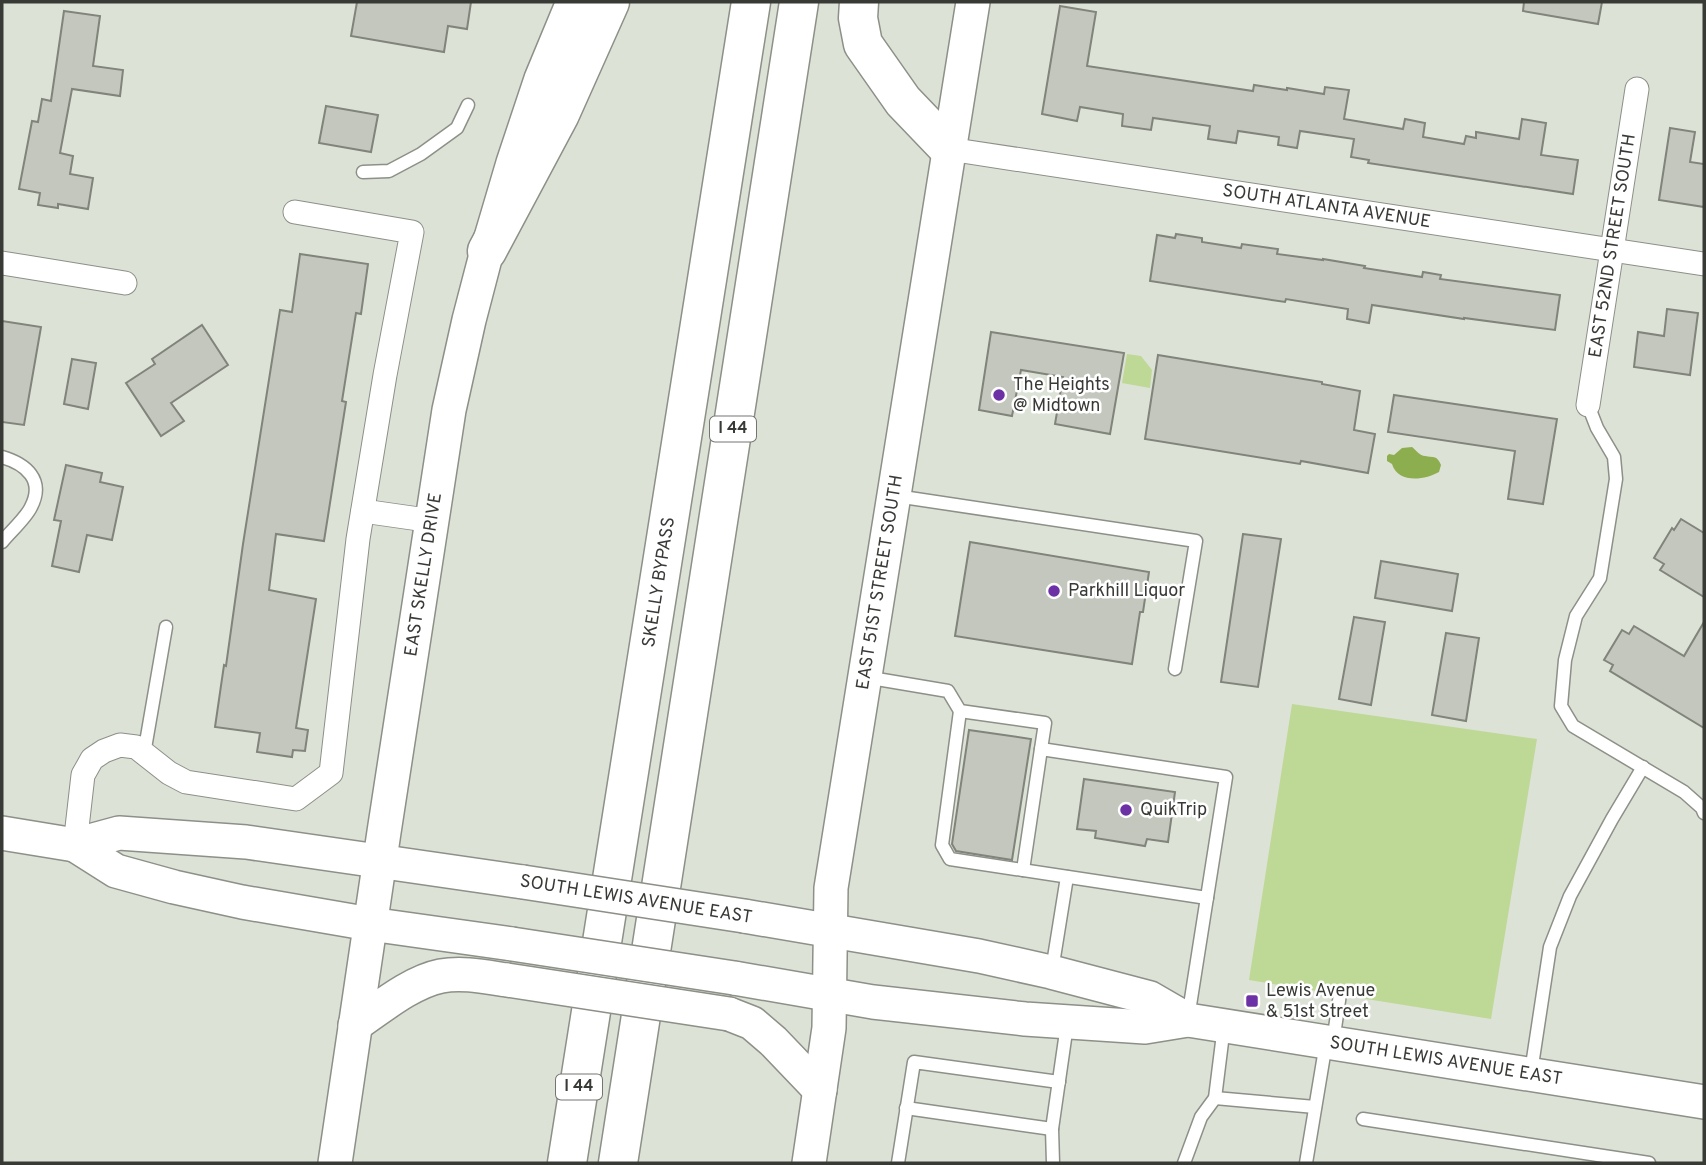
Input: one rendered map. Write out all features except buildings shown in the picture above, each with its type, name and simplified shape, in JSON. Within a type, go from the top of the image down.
[{"type":"highway","points":[[487,251],[560,114],[610,2]]},
{"type":"highway","name":"SKELLY BYPASS","points":[[567,1163],[751,2]]},
{"type":"highway","name":"I 44","points":[[618,1163],[799,2]]},
{"type":"highway","points":[[859,2],[858,18],[863,44],[903,101],[950,149]]},
{"type":"main road","name":"EAST 51ST STREET SOUTH","points":[[809,1163],[829,1028],[831,888],[973,2]]},
{"type":"main road","name":"EAST SKELLY DRIVE","points":[[335,1163],[449,410],[487,251],[513,163],[568,5]]},
{"type":"main road","name":"SOUTH LEWIS AVENUE EAST","points":[[2,833],[75,845],[116,871],[174,887],[242,902],[370,924],[940,1010],[1145,1027],[1188,1020],[1704,1102]]},
{"type":"main road","name":"SOUTH LEWIS AVENUE EAST","points":[[75,845],[119,833],[246,842],[744,916],[979,956],[1051,972],[1150,998],[1188,1020]]},
{"type":"main road","points":[[355,1025],[408,989],[441,976],[462,975],[507,980],[729,1014],[752,1023],[820,1090]]},
{"type":"main road","points":[[1068,1022],[1070,1009],[1077,1004],[1125,992]]},
{"type":"street","name":"EAST 52ND STREET SOUTH","points":[[1588,405],[1637,89]]},
{"type":"street","name":"SOUTH ATLANTA AVENUE","points":[[950,149],[1704,264]]},
{"type":"street","points":[[75,845],[83,775],[92,759],[104,751],[120,746],[136,747],[169,773],[186,782],[296,799],[331,773],[363,511],[412,232],[295,212]]},
{"type":"street","points":[[2,263],[125,283]]},
{"type":"street","points":[[363,511],[433,521]]},
{"type":"lane","points":[[363,172],[389,171],[421,154],[457,128],[468,105]]},
{"type":"lane","points":[[1588,405],[1597,428],[1614,457],[1616,480],[1600,578],[1576,616],[1565,660],[1561,706],[1573,726],[1684,792],[1704,813]]},
{"type":"lane","points":[[2,457],[29,470],[36,489],[31,508],[2,542]]},
{"type":"lane","points":[[894,496],[1196,541],[1174,670]]},
{"type":"lane","points":[[144,754],[166,626]]},
{"type":"lane","points":[[864,677],[948,691],[960,711],[942,845],[950,859],[1207,898]]},
{"type":"lane","points":[[960,711],[1045,723],[1023,870]]},
{"type":"lane","points":[[1041,749],[1226,777],[1188,1020]]},
{"type":"lane","points":[[1530,1074],[1550,947],[1570,897],[1643,767]]},
{"type":"lane","points":[[1051,972],[1067,877]]},
{"type":"lane","points":[[1306,1163],[1315,1107],[1340,994]]},
{"type":"lane","points":[[1052,1163],[1052,1129],[1068,1022]]},
{"type":"lane","points":[[1184,1163],[1201,1117],[1215,1098],[1224,1026]]},
{"type":"lane","points":[[898,1163],[914,1062],[1059,1082]]},
{"type":"lane","points":[[1215,1098],[1315,1107]]},
{"type":"lane","points":[[906,1108],[1052,1129]]},
{"type":"lane","points":[[1363,1119],[1586,1158],[1648,1163]]},
{"type":"shaded area","points":[[1127,354],[1141,356],[1152,370],[1150,388],[1122,383]]},
{"type":"shaded area","points":[[1412,447],[1421,455],[1438,460],[1441,465],[1439,472],[1420,478],[1400,475],[1387,461],[1387,456],[1394,455],[1402,448]]},
{"type":"shaded area","points":[[1292,704],[1537,739],[1491,1019],[1249,980]]},
{"type":"place","name":"The Heights @ Midtown","points":[[999,395]]},
{"type":"place","name":"Parkhill Liquor","points":[[1054,591]]},
{"type":"place","name":"QuikTrip","points":[[1126,810]]},
{"type":"place","name":"Lewis Avenue & 51st Street","points":[[1252,1001]]}]
